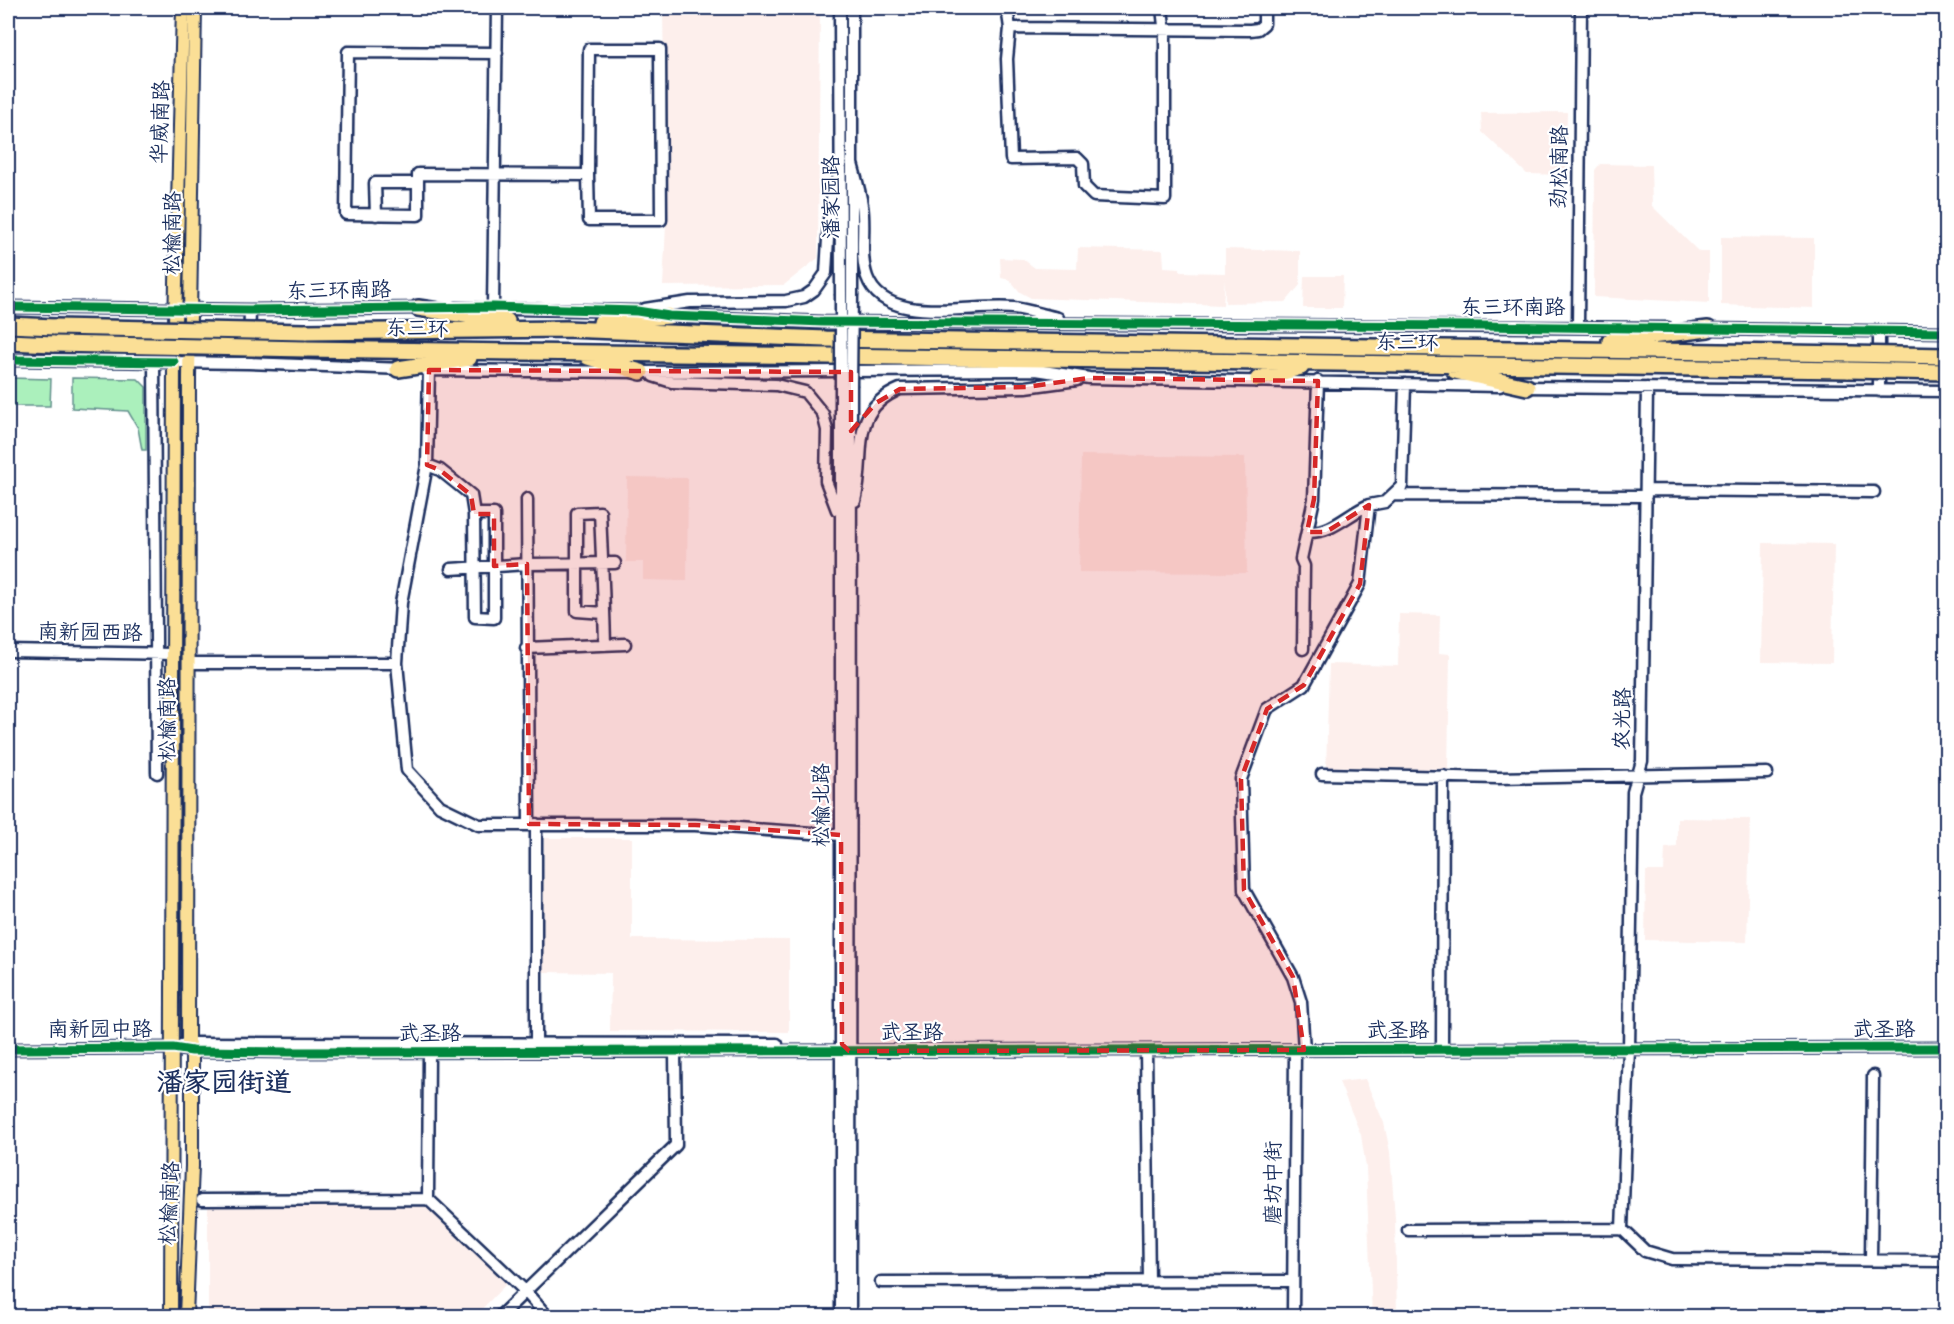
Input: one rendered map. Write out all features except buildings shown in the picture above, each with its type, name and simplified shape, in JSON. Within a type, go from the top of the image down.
[{"type":"highway","points":[[417,308],[511,322],[536,329]]},
{"type":"highway","points":[[566,329],[581,323],[669,316]]},
{"type":"highway","name":"东三环","points":[[8,325],[305,332],[566,329],[826,347]]},
{"type":"highway","points":[[1559,348],[1708,329]]},
{"type":"highway","name":"东三环","points":[[8,342],[514,351],[826,347]]},
{"type":"highway","points":[[826,347],[867,348]]},
{"type":"highway","name":"东三环","points":[[867,348],[1559,348],[1947,356]]},
{"type":"highway","name":"东三环","points":[[867,348],[1318,363],[1947,372]]},
{"type":"highway","points":[[398,369],[514,351]]},
{"type":"highway","points":[[568,351],[641,372]]},
{"type":"highway","points":[[1257,379],[1318,363]]},
{"type":"highway","points":[[1423,364],[1527,387]]},
{"type":"main road","name":"华威南路","points":[[174,362],[183,8]]},
{"type":"main road","name":"华威南路","points":[[194,121],[195,8]]},
{"type":"main road","name":"松榆南路","points":[[186,1317],[192,1166],[188,663],[189,362],[194,121]]},
{"type":"main road","name":"松榆南路","points":[[171,1317],[174,362]]},
{"type":"street","points":[[493,307],[497,8]]},
{"type":"street","name":"潘家园路","points":[[840,8],[841,169],[846,294]]},
{"type":"street","name":"潘家园路","points":[[846,294],[851,160],[852,8]]},
{"type":"street","points":[[1007,8],[1011,28],[1007,59],[1011,159],[1077,158],[1083,164],[1084,186],[1094,196],[1166,199],[1162,8]]},
{"type":"street","points":[[1011,28],[1258,29],[1264,24],[1264,8]]},
{"type":"street","name":"劲松南路","points":[[1578,327],[1581,8]]},
{"type":"street","points":[[589,49],[660,49],[661,220],[589,220],[588,175],[589,49]]},
{"type":"street","points":[[497,53],[348,52],[346,214],[418,215],[418,174],[588,175]]},
{"type":"street","points":[[851,160],[862,205],[867,279],[877,293],[889,303],[909,309],[1013,308],[1079,323]]},
{"type":"street","points":[[638,310],[690,303],[786,301],[804,297],[814,290],[826,273],[830,205],[841,169]]},
{"type":"street","points":[[376,215],[375,183],[418,183]]},
{"type":"street","name":"松榆北路","points":[[841,1317],[845,1049],[846,294]]},
{"type":"street","name":"东三环南路","points":[[8,307],[250,310],[493,307],[638,310],[669,316],[823,322],[1578,327],[1947,333]]},
{"type":"street","points":[[248,363],[250,310]]},
{"type":"street","points":[[1879,332],[1879,391]]},
{"type":"street","points":[[8,360],[248,363],[429,370],[641,372],[1036,370],[1089,378],[1211,381],[1257,379],[1527,387],[1947,391]]},
{"type":"street","points":[[154,362],[157,773]]},
{"type":"street","points":[[429,370],[427,465],[401,603],[397,663],[407,770],[440,806],[479,825],[695,825],[841,835]]},
{"type":"street","points":[[641,372],[672,382],[776,385],[805,392],[823,414],[827,430],[826,481],[846,518]]},
{"type":"street","points":[[846,518],[861,479],[862,433],[870,410],[885,395],[900,389],[1026,387],[1089,378]]},
{"type":"street","points":[[1303,649],[1304,566],[1301,559],[1309,532],[1314,499],[1318,381]]},
{"type":"street","points":[[1309,532],[1326,532],[1350,513],[1369,505],[1385,502],[1402,486],[1405,384]]},
{"type":"street","name":"农光路","points":[[1622,1229],[1629,1049],[1633,792],[1642,761],[1647,388]]},
{"type":"street","points":[[427,465],[440,470],[471,495],[474,514],[475,617],[494,618],[494,514],[474,514]]},
{"type":"street","points":[[1393,495],[1874,492]]},
{"type":"street","points":[[527,499],[526,648],[536,1044]]},
{"type":"street","name":"磨坊中街","points":[[1293,1317],[1301,1002],[1293,977],[1244,890],[1241,778],[1267,709],[1304,685],[1360,584],[1369,505]]},
{"type":"street","points":[[604,613],[577,611],[577,513],[600,512],[604,613],[605,645]]},
{"type":"street","name":"松榆北路","points":[[846,518],[841,835],[850,1317]]},
{"type":"street","points":[[451,569],[527,564],[615,563]]},
{"type":"street","points":[[526,648],[625,644]]},
{"type":"street","name":"南新园西路","points":[[8,651],[172,654]]},
{"type":"street","points":[[188,663],[397,663]]},
{"type":"street","points":[[1322,774],[1638,777],[1767,773]]},
{"type":"street","points":[[1442,1049],[1443,776]]},
{"type":"street","name":"武圣路","points":[[190,1047],[536,1044],[845,1049],[1146,1050],[1947,1048]]},
{"type":"street","name":"武圣路","points":[[190,1047],[429,1052],[845,1049]]},
{"type":"street","name":"南新园中路","points":[[8,1049],[190,1047]]},
{"type":"street","points":[[1146,1050],[1149,1281]]},
{"type":"street","points":[[500,1317],[524,1290],[676,1145],[675,1051]]},
{"type":"street","points":[[428,1199],[429,1052]]},
{"type":"street","points":[[1870,1259],[1874,1076]]},
{"type":"street","points":[[202,1200],[428,1199],[524,1290],[547,1317]]},
{"type":"street","points":[[1408,1230],[1622,1229],[1646,1251],[1672,1259],[1947,1261]]},
{"type":"street","points":[[881,1282],[1293,1281]]},
{"type":"highlighted area","points":[[429,370],[851,372],[851,431],[876,403],[900,389],[1026,387],[1089,378],[1318,381],[1314,499],[1307,532],[1326,532],[1369,505],[1360,584],[1304,685],[1267,709],[1241,779],[1244,890],[1293,977],[1304,1050],[849,1051],[842,1044],[841,835],[695,825],[529,824],[527,564],[494,566],[494,514],[474,514],[471,495],[440,470],[427,465]]},
{"type":"shaded area","points":[[663,8],[820,8],[818,258],[784,285],[663,286],[666,224]]},
{"type":"shaded area","points":[[1567,112],[1566,175],[1527,174],[1482,132],[1481,113]]},
{"type":"shaded area","points":[[1600,164],[1651,165],[1652,206],[1699,252],[1709,252],[1709,303],[1594,297],[1595,170]]},
{"type":"shaded area","points":[[1721,237],[1814,238],[1814,308],[1721,305]]},
{"type":"shaded area","points":[[1078,248],[1163,250],[1164,267],[1180,268],[1180,272],[1225,273],[1225,249],[1300,251],[1300,285],[1286,302],[1225,303],[1225,279],[1223,305],[1031,298],[1020,292],[1010,280],[1001,278],[1000,258],[1023,259],[1035,268],[1077,269]]},
{"type":"shaded area","points":[[1304,276],[1343,276],[1342,308],[1303,308]]},
{"type":"shaded area","points":[[1081,455],[1245,457],[1247,573],[1079,572]]},
{"type":"shaded area","points":[[627,477],[688,478],[687,581],[643,580],[643,562],[626,562]]},
{"type":"shaded area","points":[[1763,543],[1834,544],[1832,663],[1761,662]]},
{"type":"shaded area","points":[[1399,614],[1440,615],[1439,653],[1450,654],[1448,773],[1326,770],[1329,664],[1398,666]]},
{"type":"shaded area","points":[[1677,818],[1750,819],[1747,942],[1645,940],[1646,871],[1664,871],[1665,848],[1677,847]]},
{"type":"shaded area","points":[[544,838],[632,838],[632,939],[789,940],[789,1032],[610,1031],[611,973],[543,972]]},
{"type":"shaded area","points":[[1365,1079],[1384,1123],[1390,1152],[1395,1218],[1397,1316],[1372,1316],[1366,1168],[1361,1135],[1339,1082]]},
{"type":"shaded area","points":[[208,1204],[427,1204],[508,1282],[475,1316],[208,1316]]},
{"type":"green space","points":[[8,378],[51,379],[50,406],[8,406]]},
{"type":"green space","points":[[72,378],[138,379],[146,387],[146,450],[142,450],[138,428],[128,411],[72,408]]},
{"type":"cycle path","points":[[8,307],[250,310],[493,307],[637,311],[669,316],[823,322],[1480,326],[1946,332]]},
{"type":"cycle path","points":[[8,360],[174,362]]},
{"type":"cycle path","points":[[8,1049],[173,1048],[192,1051],[289,1052],[1946,1048]]},
{"type":"district","name":"潘家园街道","points":[[224,1083]]}]
